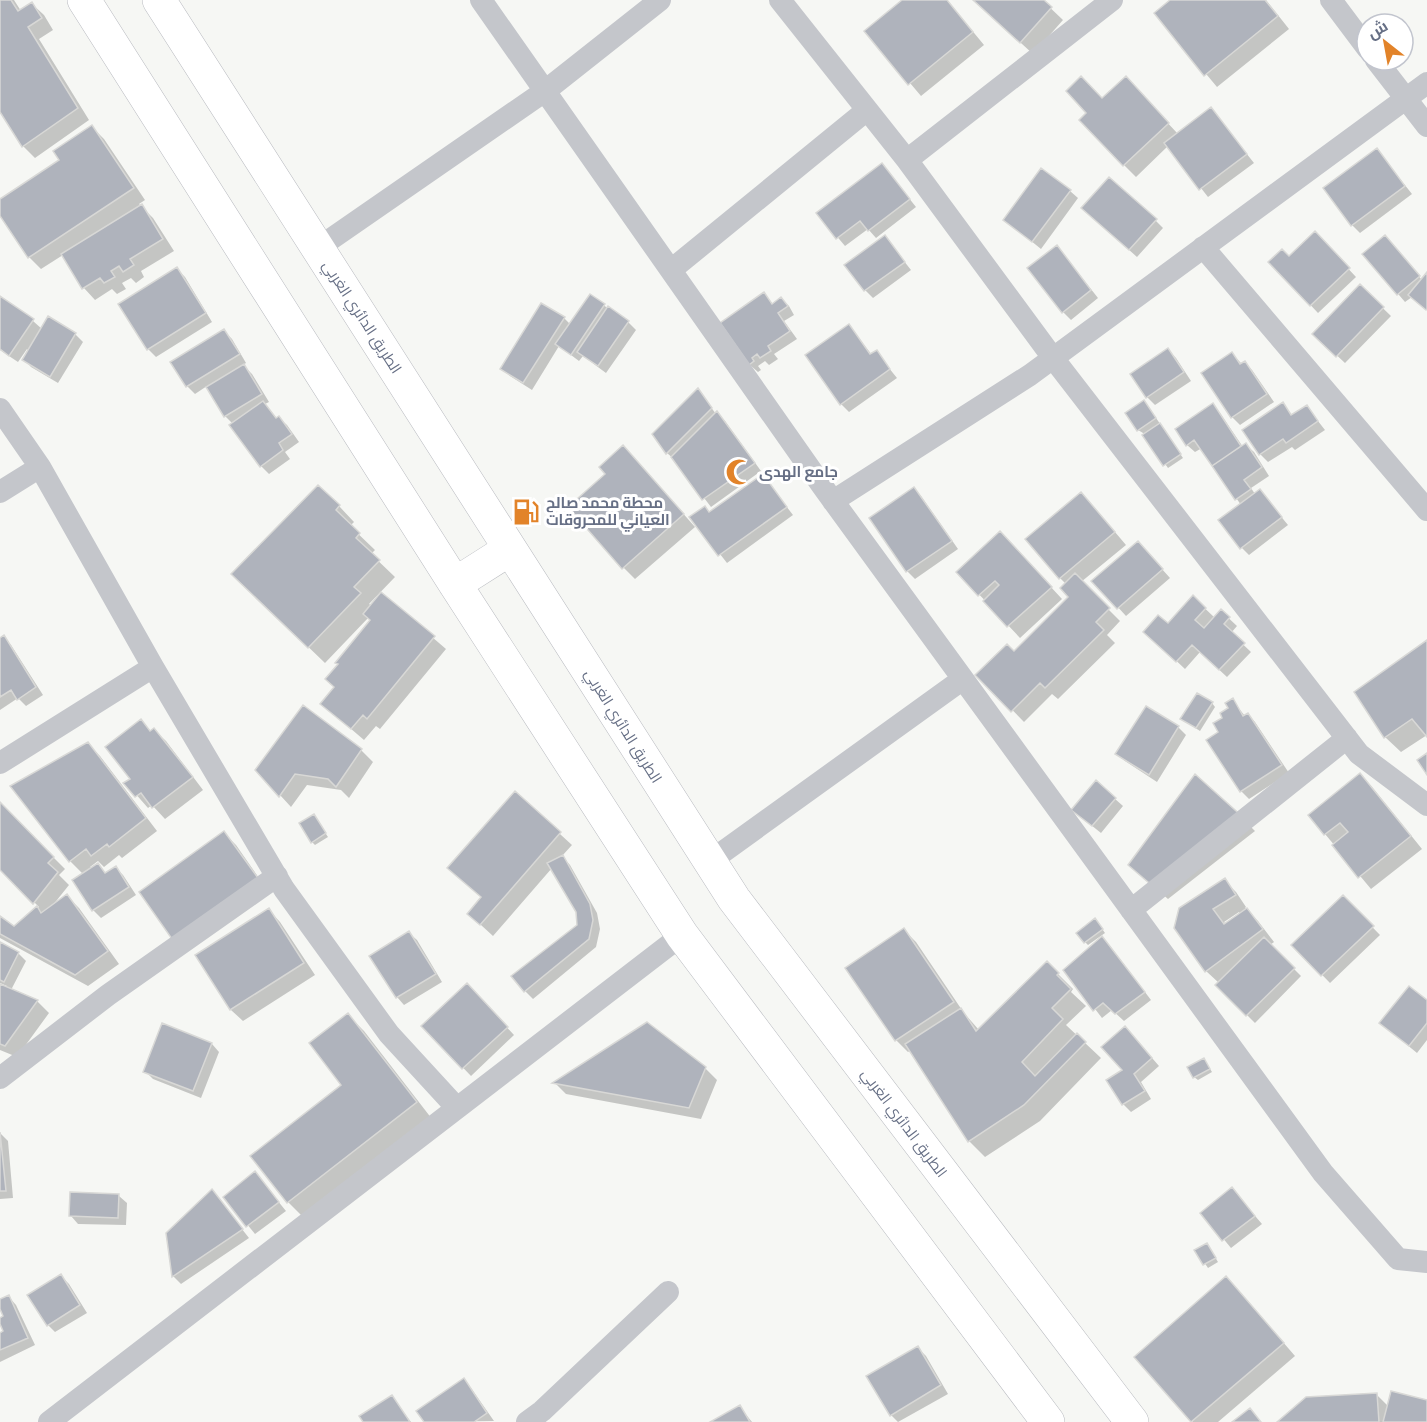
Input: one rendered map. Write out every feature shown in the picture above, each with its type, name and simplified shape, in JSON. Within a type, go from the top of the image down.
[{"type":"main road","points":[[84,0],[455,584],[682,935],[1048,1422]]},
{"type":"main road","name":"الطريق الدائري الغربي","points":[[159,0],[741,909],[1132,1422]]},
{"type":"main road","points":[[455,584],[510,549]]},
{"type":"street","points":[[481,0],[833,501],[1323,1173],[1398,1259],[1427,1262]]},
{"type":"street","points":[[318,248],[545,91],[660,0]]},
{"type":"street","points":[[780,0],[907,160],[1053,358],[1359,754],[1427,805]]},
{"type":"street","points":[[907,160],[1112,0]]},
{"type":"street","points":[[1331,0],[1355,32]]},
{"type":"street","points":[[1385,72],[1427,126]]},
{"type":"street","points":[[833,501],[1030,375],[1427,83]]},
{"type":"street","points":[[671,270],[867,110]]},
{"type":"street","points":[[1203,247],[1427,510]]},
{"type":"street","points":[[0,410],[40,467],[153,667],[277,876],[389,1034],[457,1108]]},
{"type":"street","points":[[0,492],[40,467]]},
{"type":"street","points":[[0,763],[153,667]]},
{"type":"street","points":[[709,862],[963,679]]},
{"type":"street","points":[[1131,910],[1347,738]]},
{"type":"street","points":[[0,1078],[108,995],[277,876]]},
{"type":"street","points":[[49,1422],[682,935]]},
{"type":"street","points":[[527,1422],[542,1411],[668,1292]]},
{"type":"building","points":[[0,0],[11,0],[18,11],[32,2],[42,18],[28,27],[78,108],[22,147],[0,112]]},
{"type":"building","points":[[902,0],[947,0],[973,32],[908,85],[864,31]]},
{"type":"building","points":[[973,0],[1044,0],[1052,7],[1020,43]]},
{"type":"building","points":[[1170,0],[1265,0],[1278,16],[1204,76],[1154,13]]},
{"type":"building","points":[[1081,76],[1102,98],[1126,76],[1169,123],[1123,166],[1079,120],[1086,113],[1066,91]]},
{"type":"building","points":[[1211,107],[1247,154],[1199,190],[1164,143]]},
{"type":"building","points":[[92,125],[134,188],[28,258],[0,216],[0,199],[59,160],[53,151]]},
{"type":"building","points":[[1377,148],[1405,186],[1351,226],[1323,188]]},
{"type":"building","points":[[882,163],[910,199],[868,231],[860,221],[836,239],[816,213]]},
{"type":"building","points":[[1041,168],[1071,190],[1032,242],[1003,220]]},
{"type":"building","points":[[1109,177],[1157,219],[1129,250],[1081,208]]},
{"type":"building","points":[[142,204],[163,239],[130,259],[134,265],[123,272],[119,266],[111,271],[115,277],[104,283],[100,278],[82,289],[61,254]]},
{"type":"building","points":[[1315,231],[1350,268],[1310,306],[1268,262],[1282,249],[1289,256]]},
{"type":"building","points":[[885,235],[905,262],[864,291],[844,265]]},
{"type":"building","points":[[1385,235],[1420,276],[1397,295],[1362,254]]},
{"type":"building","points":[[1057,245],[1091,290],[1062,313],[1027,268]]},
{"type":"building","points":[[177,267],[206,313],[147,350],[118,304]]},
{"type":"building","points":[[1427,272],[1427,309],[1426,310],[1408,295]]},
{"type":"building","points":[[1360,284],[1384,307],[1336,357],[1312,334]]},
{"type":"building","points":[[764,292],[772,304],[781,297],[788,306],[778,313],[790,331],[768,346],[771,351],[760,358],[757,354],[752,358],[754,361],[749,365],[720,323]]},
{"type":"building","points":[[590,294],[605,304],[571,355],[555,344]]},
{"type":"building","points":[[0,296],[34,319],[9,356],[0,349]]},
{"type":"building","points":[[541,303],[565,317],[523,383],[500,369]]},
{"type":"building","points":[[608,306],[629,321],[598,366],[577,352]]},
{"type":"building","points":[[48,316],[76,333],[50,377],[22,360]]},
{"type":"building","points":[[849,324],[870,354],[877,350],[890,369],[840,405],[805,355]]},
{"type":"building","points":[[224,329],[240,354],[186,387],[170,362]]},
{"type":"building","points":[[1168,348],[1184,372],[1146,398],[1130,374]]},
{"type":"building","points":[[1232,352],[1240,364],[1245,361],[1267,394],[1231,418],[1201,373]]},
{"type":"building","points":[[244,364],[262,394],[224,417],[206,387]]},
{"type":"building","points":[[698,388],[712,408],[666,454],[652,434]]},
{"type":"building","points":[[1144,400],[1156,418],[1137,431],[1125,413]]},
{"type":"building","points":[[263,401],[276,418],[279,416],[292,434],[279,443],[283,450],[260,467],[229,425]]},
{"type":"building","points":[[1283,402],[1291,415],[1307,405],[1318,421],[1286,443],[1283,439],[1259,455],[1242,430]]},
{"type":"building","points":[[1213,403],[1241,446],[1212,466],[1194,440],[1186,446],[1175,429]]},
{"type":"building","points":[[717,411],[755,463],[702,500],[671,457]]},
{"type":"building","points":[[1160,423],[1181,454],[1163,466],[1142,435]]},
{"type":"building","points":[[1246,443],[1262,467],[1244,480],[1251,489],[1235,500],[1212,466]]},
{"type":"building","points":[[623,445],[684,514],[622,569],[568,507],[605,474],[599,467]]},
{"type":"building","points":[[763,474],[787,507],[718,556],[689,517],[705,506],[709,512]]},
{"type":"building","points":[[318,485],[340,505],[336,510],[360,533],[356,538],[380,560],[354,587],[361,593],[308,648],[231,574]]},
{"type":"building","points":[[914,487],[952,541],[906,572],[869,518]]},
{"type":"building","points":[[1260,489],[1282,517],[1240,549],[1218,520]]},
{"type":"building","points":[[1081,492],[1115,532],[1059,579],[1025,539]]},
{"type":"building","points":[[1000,531],[1052,587],[1007,627],[983,601],[999,585],[995,581],[978,596],[956,572]]},
{"type":"building","points":[[1138,541],[1163,569],[1117,609],[1091,581]]},
{"type":"building","points":[[1075,573],[1110,608],[1096,622],[1104,630],[1045,688],[1040,683],[1011,712],[975,675],[1007,644],[1014,651],[1068,597],[1060,588]]},
{"type":"building","points":[[381,592],[435,636],[367,719],[363,715],[351,729],[320,704],[334,687],[325,679],[370,620],[363,614]]},
{"type":"building","points":[[1193,595],[1206,608],[1195,620],[1204,628],[1221,609],[1230,617],[1224,624],[1245,643],[1219,670],[1192,645],[1176,662],[1143,632],[1158,615],[1168,623]]},
{"type":"building","points":[[4,635],[36,687],[17,700],[11,690],[0,697],[0,638]]},
{"type":"building","points":[[1427,640],[1427,737],[1412,719],[1384,738],[1354,692]]},
{"type":"building","points":[[1197,693],[1213,702],[1196,728],[1180,719]]},
{"type":"building","points":[[1233,698],[1243,716],[1248,713],[1282,765],[1240,792],[1206,740],[1218,732],[1213,723],[1222,718],[1220,713],[1228,708],[1225,703]]},
{"type":"building","points":[[303,705],[362,749],[336,787],[328,779],[295,774],[279,797],[255,770]]},
{"type":"building","points":[[1146,706],[1179,726],[1149,775],[1115,754]]},
{"type":"building","points":[[141,719],[150,731],[154,728],[193,777],[152,808],[141,793],[135,797],[123,783],[130,779],[105,747]]},
{"type":"building","points":[[88,742],[146,818],[109,847],[107,844],[91,856],[86,849],[69,862],[10,786]]},
{"type":"building","points":[[1427,753],[1427,775],[1417,760]]},
{"type":"building","points":[[1360,773],[1411,836],[1358,878],[1332,845],[1348,832],[1340,823],[1324,835],[1308,815]]},
{"type":"building","points":[[1195,774],[1245,819],[1155,888],[1128,865]]},
{"type":"building","points":[[1096,780],[1116,798],[1092,826],[1071,810]]},
{"type":"building","points":[[515,791],[561,832],[480,925],[467,914],[481,897],[447,868]]},
{"type":"building","points":[[0,802],[54,857],[48,863],[58,872],[33,904],[0,870]]},
{"type":"building","points":[[314,814],[326,833],[311,843],[299,823]]},
{"type":"building","points":[[224,831],[258,878],[172,939],[139,892]]},
{"type":"building","points":[[563,855],[590,904],[593,920],[589,939],[524,992],[511,976],[577,925],[576,912],[547,863]]},
{"type":"building","points":[[98,863],[105,873],[116,866],[129,887],[92,911],[72,880]]},
{"type":"building","points":[[1225,878],[1236,895],[1213,909],[1224,924],[1247,908],[1263,929],[1205,972],[1174,928],[1179,908]]},
{"type":"building","points":[[67,894],[108,951],[75,975],[0,934],[0,916],[14,926],[37,906],[41,913]]},
{"type":"building","points":[[1343,895],[1374,926],[1321,976],[1291,945]]},
{"type":"building","points":[[269,908],[304,963],[230,1010],[195,955]]},
{"type":"building","points":[[1095,918],[1103,929],[1084,943],[1076,933]]},
{"type":"building","points":[[904,928],[954,1002],[895,1041],[845,968]]},
{"type":"building","points":[[409,931],[436,974],[396,998],[369,956]]},
{"type":"building","points":[[1102,936],[1145,992],[1115,1014],[1103,1003],[1093,1011],[1063,970]]},
{"type":"building","points":[[1264,937],[1295,968],[1246,1016],[1215,985]]},
{"type":"building","points":[[0,942],[19,952],[4,982],[0,980]]},
{"type":"building","points":[[1047,961],[1071,989],[1052,1008],[1063,1019],[1022,1062],[1035,1076],[1077,1033],[1086,1042],[1024,1105],[968,1142],[905,1044],[961,1008],[976,1031]]},
{"type":"building","points":[[467,983],[508,1027],[462,1069],[421,1026]]},
{"type":"building","points":[[0,984],[38,1000],[5,1046],[0,1044]]},
{"type":"building","points":[[1409,986],[1427,1000],[1427,1023],[1409,1046],[1379,1023]]},
{"type":"building","points":[[348,1013],[417,1102],[287,1203],[250,1156],[341,1085],[309,1043]]},
{"type":"building","points":[[647,1022],[706,1067],[689,1108],[552,1083]]},
{"type":"building","points":[[162,1023],[212,1043],[193,1091],[143,1072]]},
{"type":"building","points":[[1125,1026],[1152,1058],[1134,1074],[1145,1091],[1122,1105],[1106,1080],[1122,1070],[1101,1047]]},
{"type":"building","points":[[1204,1058],[1210,1069],[1193,1078],[1187,1067]]},
{"type":"building","points":[[0,1132],[6,1191],[0,1191]]},
{"type":"building","points":[[255,1171],[279,1202],[246,1227],[223,1197]]},
{"type":"building","points":[[1232,1187],[1255,1216],[1222,1241],[1200,1213]]},
{"type":"building","points":[[212,1189],[243,1229],[172,1277],[166,1233]]},
{"type":"building","points":[[70,1192],[119,1194],[118,1218],[69,1216]]},
{"type":"building","points":[[1207,1243],[1216,1258],[1203,1265],[1194,1250]]},
{"type":"building","points":[[61,1274],[80,1305],[47,1326],[27,1295]]},
{"type":"building","points":[[1226,1276],[1284,1343],[1191,1422],[1134,1357]]},
{"type":"building","points":[[9,1295],[28,1338],[0,1350],[0,1333],[3,1331],[0,1318],[3,1316],[0,1299]]},
{"type":"building","points":[[918,1346],[941,1385],[890,1416],[866,1376]]},
{"type":"building","points":[[464,1378],[487,1413],[474,1422],[424,1422],[416,1411]]},
{"type":"building","points":[[1391,1391],[1427,1400],[1427,1422],[1383,1422]]},
{"type":"building","points":[[1377,1393],[1379,1422],[1277,1422],[1306,1397]]},
{"type":"building","points":[[392,1395],[410,1422],[363,1422],[359,1416]]},
{"type":"building","points":[[740,1405],[750,1422],[710,1422]]},
{"type":"building","points":[[1250,1408],[1261,1422],[1232,1422]]},
{"type":"place","name":"جامع الهدى","points":[[739,472]]},
{"type":"place","name":"محطة محمد صالح العياني للمحروقات","points":[[526,512]]}]
